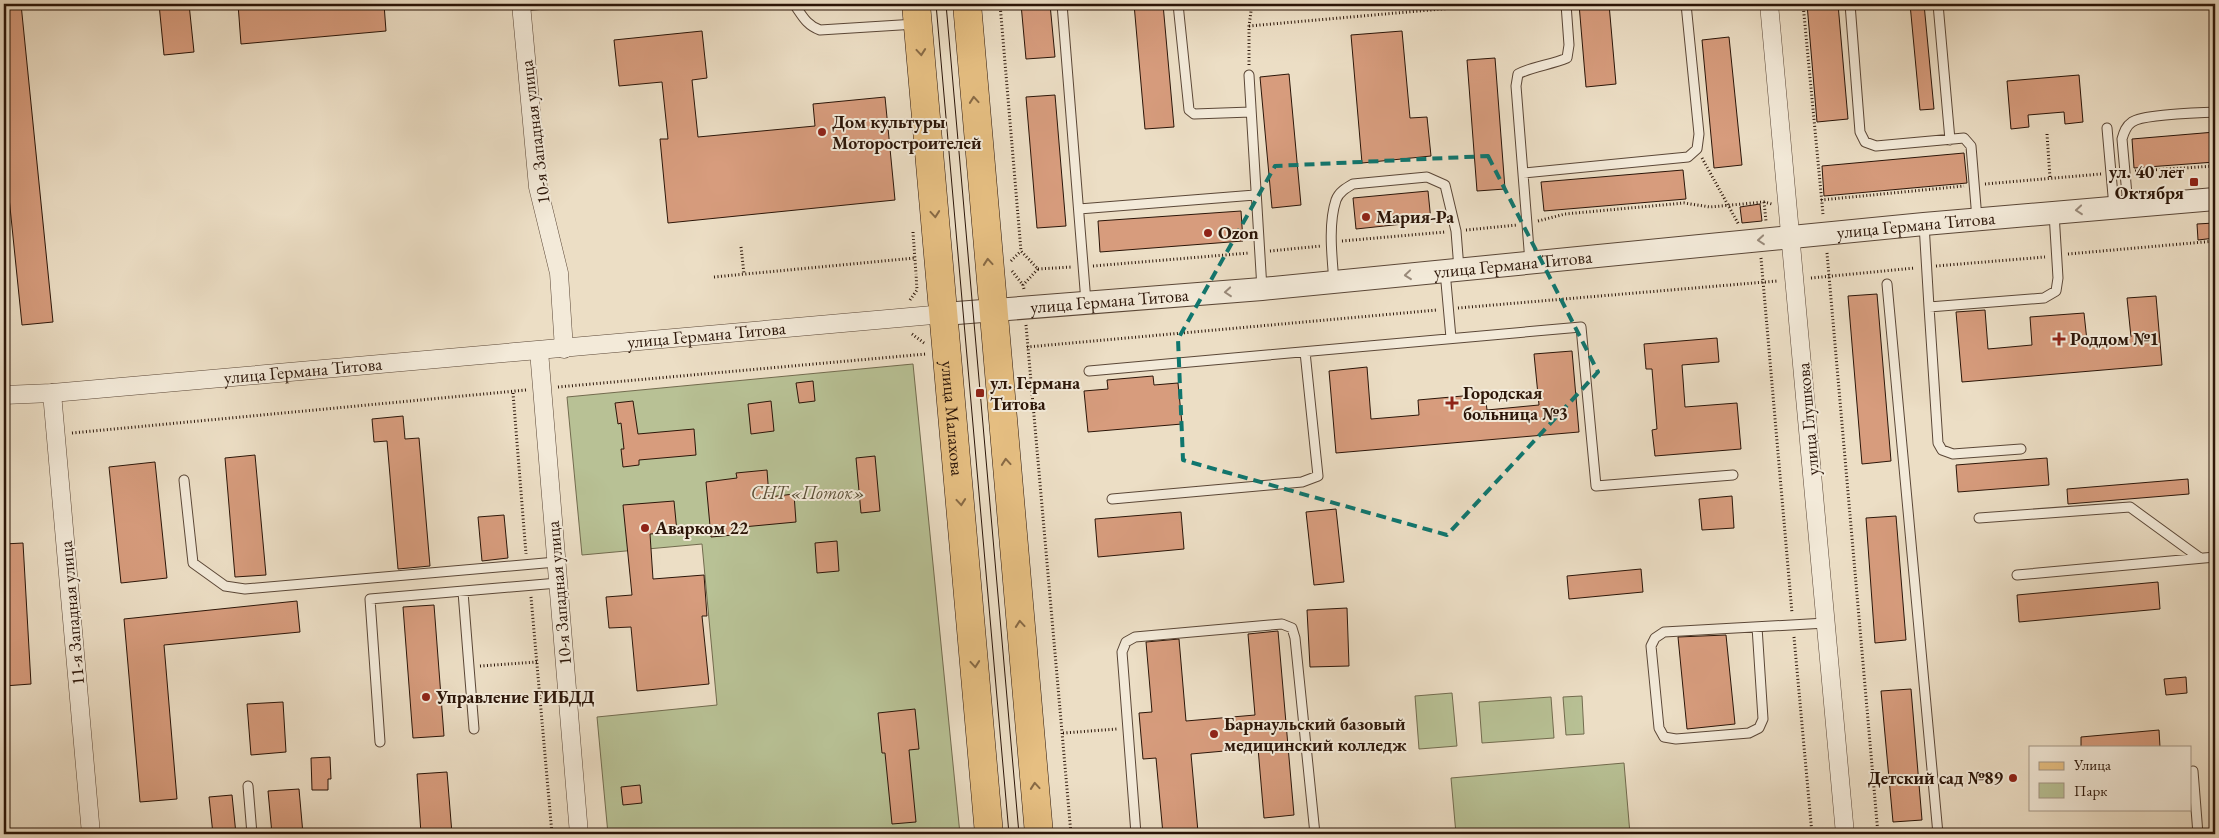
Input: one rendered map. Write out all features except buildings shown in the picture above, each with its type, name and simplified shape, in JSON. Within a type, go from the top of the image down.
[{"type":"main road","points":[[967,4],[992,310],[1039,834]]},
{"type":"main road","name":"улица Малахова","points":[[917,14],[990,834]]},
{"type":"street","name":"улица Глушкова","points":[[1769,4],[1845,834]]},
{"type":"street","name":"10-я Западная улица","points":[[521,5],[538,187],[558,273],[564,349]]},
{"type":"street","name":"улица Германа Титова","points":[[4,395],[52,393],[539,352],[944,314],[1262,289],[1924,224],[2215,199]]},
{"type":"street","name":"10-я Западная улица","points":[[539,352],[579,834]]},
{"type":"street","name":"11-я Западная улица","points":[[52,393],[91,834]]},
{"type":"lane","points":[[521,5],[546,4]]},
{"type":"lane","points":[[794,4],[803,18],[812,27],[820,30],[917,14]]},
{"type":"lane","points":[[1062,4],[1086,303]]},
{"type":"lane","points":[[1178,4],[1189,110],[1194,114],[1251,112]]},
{"type":"lane","points":[[1530,262],[1516,86],[1518,74],[1527,69],[1554,64],[1567,58],[1569,45],[1566,4]]},
{"type":"lane","points":[[1523,173],[1688,157],[1697,149],[1699,134],[1686,4]]},
{"type":"lane","points":[[1850,4],[1860,132],[1865,142],[1876,146],[1964,138],[1969,141],[1977,219]]},
{"type":"lane","points":[[1938,4],[1950,140]]},
{"type":"lane","points":[[1249,75],[1262,289]]},
{"type":"lane","points":[[2121,207],[2125,172],[2122,139],[2125,129],[2133,121],[2215,112]]},
{"type":"lane","points":[[2107,128],[2111,173],[2121,207]]},
{"type":"lane","points":[[1334,282],[1331,243],[1336,199],[1343,189],[1353,184],[1427,177],[1445,185],[1456,231],[1448,309],[1451,338]]},
{"type":"lane","points":[[1079,209],[1255,196]]},
{"type":"lane","points":[[1929,307],[2044,298],[2056,291],[2057,255],[2054,212]]},
{"type":"lane","points":[[1924,224],[1938,444],[1942,450],[1953,454],[2021,450]]},
{"type":"lane","points":[[1887,284],[1938,834]]},
{"type":"lane","points":[[1089,372],[1581,327],[1596,486],[1733,476]]},
{"type":"lane","points":[[1112,499],[1302,482],[1318,476],[1305,352]]},
{"type":"lane","points":[[184,480],[193,563],[225,586],[245,589],[556,562]]},
{"type":"lane","points":[[1979,518],[2130,507],[2200,558]]},
{"type":"lane","points":[[2017,575],[2215,557]]},
{"type":"lane","points":[[380,742],[370,599],[558,583]]},
{"type":"lane","points":[[463,592],[474,729]]},
{"type":"lane","points":[[1757,627],[1763,719],[1759,728],[1749,733],[1676,739],[1664,737],[1659,728],[1651,646],[1655,638],[1664,632],[1826,622]]},
{"type":"lane","points":[[1136,834],[1122,652],[1126,642],[1135,636],[1282,624],[1292,628],[1295,638],[1315,834]]},
{"type":"lane","points":[[2193,771],[2198,834]]},
{"type":"lane","points":[[248,786],[252,834]]},
{"type":"path","points":[[1000,4],[1021,251],[1038,269]]},
{"type":"path","points":[[1249,75],[1249,26],[1252,4]]},
{"type":"path","points":[[1249,26],[1464,8],[1470,4]]},
{"type":"path","points":[[1802,4],[1822,214]]},
{"type":"path","points":[[2047,134],[2050,178]]},
{"type":"path","points":[[1697,149],[1741,228]]},
{"type":"path","points":[[2125,172],[2215,166]]},
{"type":"path","points":[[1821,200],[2111,173]]},
{"type":"path","points":[[1023,285],[1038,269],[1259,252],[1527,224],[1565,214],[1684,203],[1710,207],[1764,202],[1775,205]]},
{"type":"path","points":[[1764,202],[1767,226]]},
{"type":"path","points":[[1811,278],[2215,241]]},
{"type":"path","points":[[741,247],[744,274]]},
{"type":"path","points":[[1021,251],[1007,265],[1023,285],[1024,295]]},
{"type":"path","points":[[1827,252],[1878,834]]},
{"type":"path","points":[[714,277],[915,258]]},
{"type":"path","points":[[1761,258],[1812,834]]},
{"type":"path","points":[[909,303],[917,290],[916,274],[922,274]]},
{"type":"path","points":[[1027,347],[1448,309],[1778,282]]},
{"type":"path","points":[[1026,324],[1071,834]]},
{"type":"path","points":[[912,334],[926,347]]},
{"type":"path","points":[[1020,338],[1026,338]]},
{"type":"path","points":[[558,386],[927,354]]},
{"type":"path","points":[[56,434],[513,393],[532,389]]},
{"type":"path","points":[[513,393],[527,564]]},
{"type":"path","points":[[530,586],[552,834]]},
{"type":"path","points":[[469,667],[537,662]]},
{"type":"path","points":[[1063,733],[1128,728]]},
{"type":"highlighted area","points":[[1488,156],[1598,372],[1447,535],[1183,460],[1178,339],[1275,166]]},
{"type":"green space","name":"СНТ «Поток»","points":[[913,364],[960,834],[608,834],[597,717],[717,705],[702,544],[582,555],[567,397]]},
{"type":"green space","points":[[1452,693],[1457,746],[1419,749],[1415,696]]},
{"type":"green space","points":[[1582,696],[1584,734],[1566,735],[1563,697]]},
{"type":"green space","points":[[1551,697],[1554,738],[1482,743],[1479,702]]},
{"type":"green space","points":[[1624,763],[1630,834],[1456,834],[1451,778]]},
{"type":"tram line","points":[[936,4],[1009,834]]},
{"type":"tram line","points":[[946,4],[1019,834]]},
{"type":"place","name":"Дом культуры Моторостроителей","points":[[822,132]]},
{"type":"place","name":"ул. 40 лет Октября","points":[[2194,182]]},
{"type":"place","name":"Мария-Ра","points":[[1366,217]]},
{"type":"place","name":"Ozon","points":[[1208,233]]},
{"type":"place","name":"Роддом №1","points":[[2059,339]]},
{"type":"place","name":"ул. Германа Титова","points":[[980,393]]},
{"type":"place","name":"Городская больница №3","points":[[1452,403]]},
{"type":"place","name":"Аварком 22","points":[[645,528]]},
{"type":"place","name":"Управление ГИБДД","points":[[426,697]]},
{"type":"place","name":"Барнаульский базовый медицинский колледж","points":[[1214,734]]},
{"type":"place","name":"Детский сад №89","points":[[2013,778]]}]
